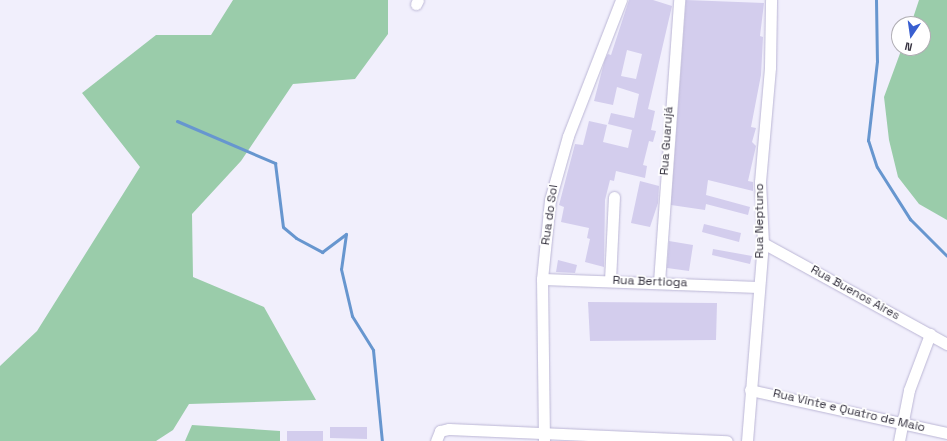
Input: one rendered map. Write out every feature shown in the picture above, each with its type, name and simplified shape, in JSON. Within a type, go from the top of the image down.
[{"type":"street","name":"Rua do Sol","points":[[544,436],[542,279],[553,185],[568,136],[621,0]]},
{"type":"street","name":"Rua Guarujá","points":[[658,282],[679,0]]},
{"type":"street","name":"Rua Neptuno","points":[[747,441],[758,287],[763,243],[760,182],[770,60],[772,0]]},
{"type":"street","points":[[610,281],[614,197]]},
{"type":"street","name":"Rua Buenos Aires","points":[[763,243],[947,344]]},
{"type":"street","name":"Rua Bertioga","points":[[542,279],[658,282],[758,287]]},
{"type":"street","points":[[899,441],[900,423],[930,334]]},
{"type":"street","name":"Rua Vinte e Quatro de Maio","points":[[750,390],[947,432]]},
{"type":"street","points":[[437,437],[449,429],[544,436],[727,441]]},
{"type":"green space","points":[[233,0],[388,0],[388,34],[355,79],[293,84],[241,161],[192,214],[193,277],[264,307],[316,400],[189,404],[173,430],[156,441],[0,441],[0,366],[37,331],[140,167],[82,93],[156,35],[211,35]]},
{"type":"green space","points":[[919,0],[947,0],[947,220],[919,204],[898,177],[889,140],[884,97],[899,56],[931,56],[931,16],[914,16]]},
{"type":"green space","points":[[192,425],[280,431],[280,441],[185,441]]},
{"type":"building","points":[[629,0],[653,0],[672,6],[648,109],[655,111],[651,130],[656,131],[653,142],[649,141],[643,165],[647,166],[645,178],[616,171],[614,181],[610,180],[605,200],[604,267],[585,262],[590,239],[587,238],[589,228],[561,222],[564,207],[559,205],[575,144],[583,145],[589,121],[607,125],[603,142],[628,148],[632,130],[608,124],[611,113],[634,118],[639,94],[617,87],[613,105],[594,101],[605,59],[608,54],[611,55]],"holes":[[[627,50],[642,54],[636,79],[621,76]]]},
{"type":"building","points":[[686,0],[764,3],[760,36],[763,37],[761,75],[751,127],[756,128],[752,142],[756,146],[748,181],[753,182],[753,191],[708,180],[706,195],[750,207],[748,215],[706,204],[705,210],[671,205]]},
{"type":"building","points":[[640,181],[659,186],[658,203],[650,227],[631,223]]},
{"type":"building","points":[[704,224],[741,233],[739,242],[702,232]]},
{"type":"building","points":[[669,241],[693,245],[689,271],[667,268]]},
{"type":"building","points":[[713,249],[752,256],[750,264],[712,255]]},
{"type":"building","points":[[558,260],[577,265],[575,273],[556,272]]},
{"type":"building","points":[[588,302],[717,303],[716,340],[590,341]]},
{"type":"building","points":[[330,427],[367,427],[367,439],[330,438]]},
{"type":"building","points":[[287,431],[323,431],[323,441],[287,441]]},
{"type":"waterway","points":[[876,0],[877,61],[868,140],[877,167],[910,219],[947,256]]},
{"type":"waterway","points":[[177,121],[275,163],[283,227],[296,238],[322,252],[346,234],[341,269],[352,316],[373,350],[382,441]]}]
